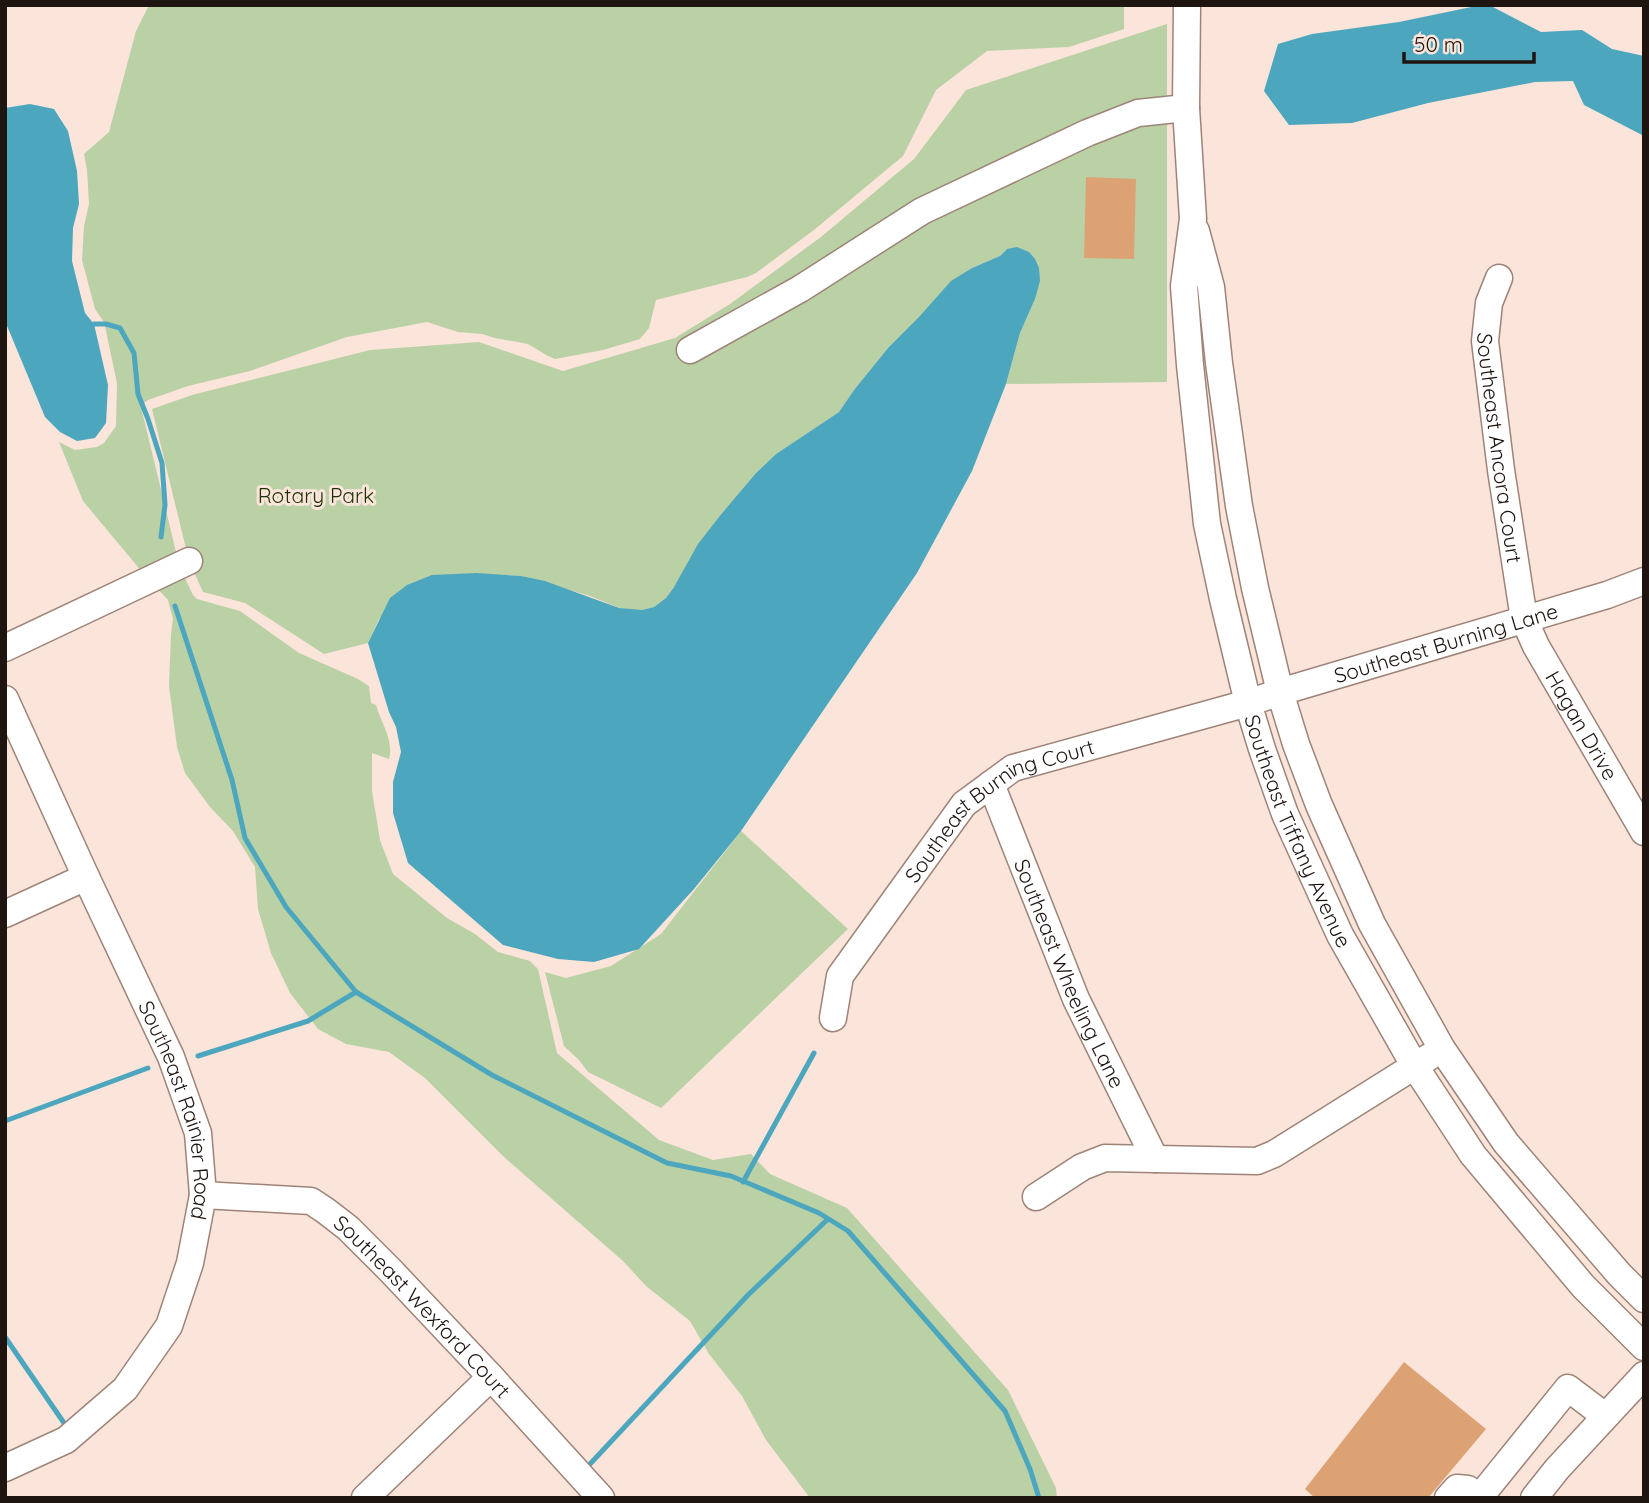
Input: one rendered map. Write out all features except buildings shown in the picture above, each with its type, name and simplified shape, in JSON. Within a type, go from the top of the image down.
[{"type":"street","name":"Southeast Tiffany Avenue","points":[[1187,5],[1186,108],[1193,219],[1185,286],[1190,365],[1207,524],[1248,703],[1285,814],[1340,934],[1413,1065],[1473,1156],[1583,1286],[1644,1347]]},
{"type":"street","points":[[690,351],[800,289],[922,211],[1087,133],[1138,113],[1186,108]]},
{"type":"street","name":"Southeast Tiffany Avenue","points":[[1193,219],[1211,286],[1239,506],[1255,588],[1280,692],[1319,805],[1372,924],[1442,1049],[1506,1143],[1619,1274],[1644,1299]]},
{"type":"street","name":"Southeast Ancora Court","points":[[1499,278],[1489,303],[1485,341],[1524,619]]},
{"type":"street","points":[[5,648],[189,561]]},
{"type":"street","name":"Southeast Burning Lane","points":[[1248,703],[1607,595],[1644,581]]},
{"type":"street","name":"Hagan Drive","points":[[1524,619],[1536,646],[1644,832]]},
{"type":"street","name":"Southeast Rainier Road","points":[[5,699],[171,1057],[198,1133],[203,1195],[190,1263],[170,1326],[125,1389],[66,1440],[5,1468]]},
{"type":"street","name":"Southeast Burning Court","points":[[833,1018],[840,976],[964,803],[1013,768],[1248,703]]},
{"type":"street","name":"Southeast Wheeling Lane","points":[[991,784],[1076,999],[1155,1159]]},
{"type":"street","points":[[5,915],[86,877]]},
{"type":"street","points":[[1036,1198],[1082,1167],[1104,1158],[1257,1161],[1273,1154],[1442,1049]]},
{"type":"street","name":"Southeast Wexford Court","points":[[203,1195],[311,1201],[326,1211],[365,1245],[601,1498]]},
{"type":"street","points":[[1534,1498],[1644,1374]]},
{"type":"street","points":[[365,1498],[491,1377]]},
{"type":"street","points":[[1448,1498],[1457,1488],[1468,1489],[1478,1498],[1568,1388],[1605,1416]]},
{"type":"green space","points":[[149,5],[1124,5],[1124,29],[1069,47],[987,51],[936,90],[903,156],[814,230],[747,277],[656,300],[649,328],[640,339],[603,350],[555,359],[528,344],[458,332],[427,322],[347,337],[250,371],[188,386],[148,400],[143,404],[142,411],[177,556],[143,573],[83,501],[59,442],[75,450],[97,447],[104,443],[116,426],[117,383],[104,322],[95,309],[82,260],[84,226],[89,204],[84,154],[109,132],[136,31]]},
{"type":"green space","name":"Rotary Park","points":[[1167,24],[1167,382],[1006,384],[1020,333],[1035,299],[1007,249],[1000,256],[972,268],[888,348],[839,412],[776,454],[756,473],[666,598],[654,607],[642,610],[619,608],[590,596],[521,576],[453,574],[379,619],[368,643],[324,654],[245,603],[203,592],[189,561],[152,409],[192,395],[370,350],[479,342],[563,371],[675,338],[730,304],[821,237],[914,159],[966,90]]},
{"type":"green space","points":[[183,574],[197,599],[240,611],[299,653],[369,686],[371,703],[376,705],[390,745],[389,759],[372,753],[372,791],[380,840],[393,874],[447,918],[475,934],[498,952],[530,961],[538,969],[557,1053],[659,1140],[713,1160],[751,1154],[770,1174],[847,1208],[1008,1390],[1056,1488],[1057,1498],[810,1498],[766,1440],[742,1396],[709,1354],[690,1321],[646,1286],[623,1261],[503,1156],[425,1078],[389,1052],[346,1044],[318,1029],[290,993],[271,953],[258,909],[255,867],[233,831],[210,807],[185,773],[177,747],[169,686],[173,619],[168,600],[156,587]]},
{"type":"green space","points":[[741,831],[848,929],[661,1108],[588,1072],[564,1046],[545,972],[566,978],[611,966],[661,934]]},
{"type":"water","points":[[1489,5],[1541,32],[1582,30],[1612,49],[1644,56],[1644,136],[1584,105],[1573,81],[1535,82],[1428,103],[1352,123],[1289,125],[1264,91],[1278,44],[1312,34],[1399,22]]},
{"type":"water","points":[[30,104],[54,109],[68,131],[77,171],[79,204],[73,228],[72,261],[85,313],[94,324],[108,385],[106,423],[95,438],[77,441],[60,432],[45,417],[5,321],[5,108]]},
{"type":"water","points":[[1017,247],[1029,252],[1035,259],[1040,281],[1020,333],[1006,384],[972,471],[917,573],[741,831],[694,889],[639,949],[594,962],[558,959],[503,945],[408,863],[393,813],[393,782],[401,752],[396,727],[368,643],[390,598],[407,585],[432,575],[476,573],[521,576],[545,581],[619,608],[642,610],[654,607],[666,598],[698,544],[756,473],[776,454],[839,412],[888,348],[951,281],[1000,256],[1007,249]]},
{"type":"waterway","points":[[94,324],[120,328],[134,353],[138,394],[162,463],[165,505],[161,537]]},
{"type":"waterway","points":[[175,606],[232,780],[245,838],[286,907],[356,992],[492,1075],[667,1163],[731,1176],[819,1213],[848,1231],[1005,1411],[1030,1469],[1039,1498]]},
{"type":"waterway","points":[[198,1056],[308,1021],[356,992]]},
{"type":"waterway","points":[[743,1182],[814,1053]]},
{"type":"waterway","points":[[5,1121],[148,1068]]},
{"type":"waterway","points":[[590,1464],[748,1295],[828,1219]]},
{"type":"waterway","points":[[5,1337],[64,1423]]}]
